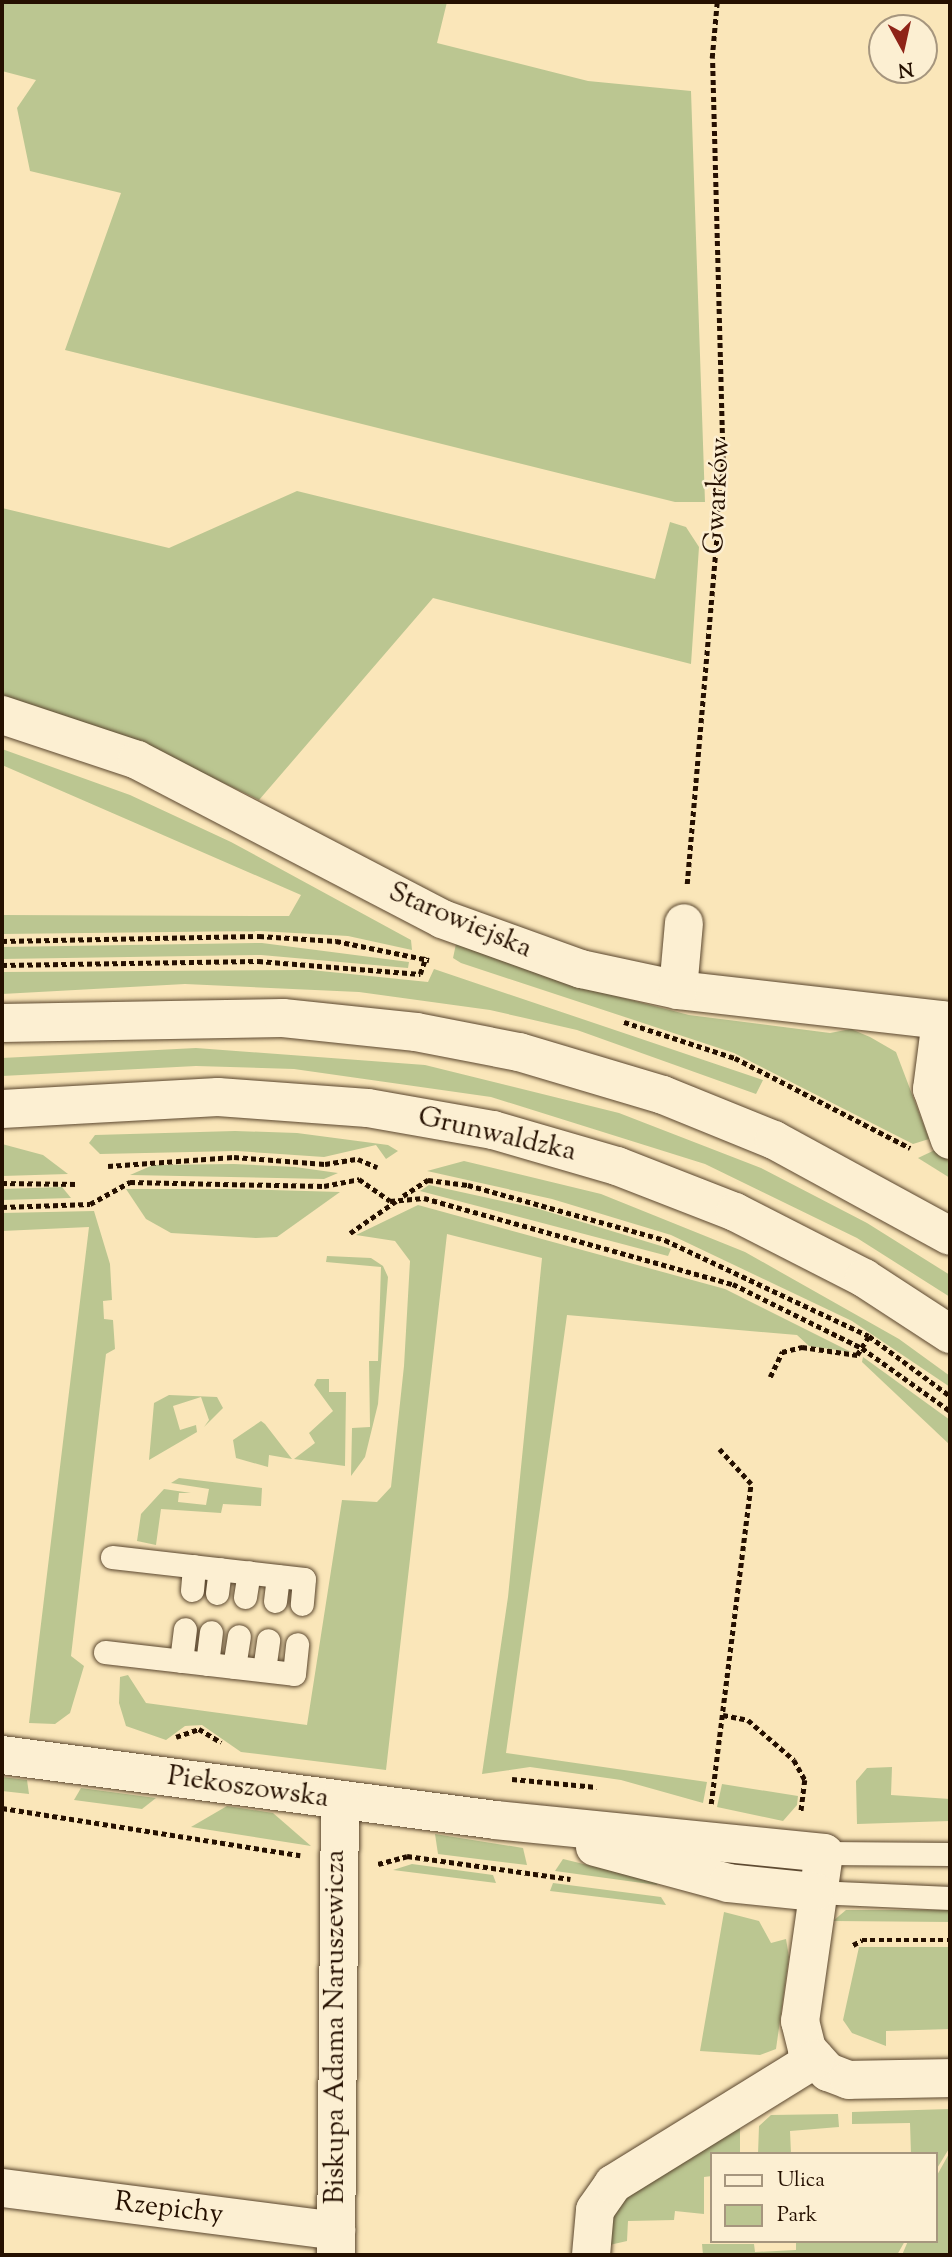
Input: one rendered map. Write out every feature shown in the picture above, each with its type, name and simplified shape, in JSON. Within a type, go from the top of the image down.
[{"type":"street","name":"Starowiejska","points":[[2,715],[137,760],[224,801],[457,926],[581,969],[678,990],[945,1020]]},
{"type":"street","points":[[678,990],[684,923]]},
{"type":"street","points":[[2,1023],[258,1017],[377,1027],[519,1052],[663,1095],[774,1140],[950,1236]]},
{"type":"street","points":[[945,1020],[932,1089],[950,1140]]},
{"type":"street","name":"Grunwaldzka","points":[[2,1109],[218,1097],[368,1108],[493,1130],[617,1166],[735,1212],[864,1278],[950,1334]]},
{"type":"street","name":"Piekoszowska","points":[[2,1755],[495,1820],[824,1853]]},
{"type":"street","name":"Biskupa Adama Naruszewicza","points":[[336,2243],[340,1800]]},
{"type":"street","name":"Piekoszowska","points":[[495,1820],[728,1883],[815,1892]]},
{"type":"street","points":[[824,1853],[815,1892],[800,2021],[815,2059],[849,2080],[950,2078]]},
{"type":"street","points":[[591,2255],[595,2210],[613,2184],[701,2126],[815,2059]]},
{"type":"street","name":"Rzepichy","points":[[2,2188],[336,2243]]},
{"type":"lane","points":[[113,1557],[304,1579],[302,1604]]},
{"type":"lane","points":[[192,1590],[194,1566]]},
{"type":"lane","points":[[217,1593],[220,1569]]},
{"type":"lane","points":[[245,1597],[249,1572]]},
{"type":"lane","points":[[275,1601],[278,1576]]},
{"type":"lane","points":[[181,1661],[185,1629]]},
{"type":"lane","points":[[208,1664],[211,1632]]},
{"type":"lane","points":[[234,1667],[239,1636]]},
{"type":"lane","points":[[264,1670],[268,1640]]},
{"type":"lane","points":[[105,1653],[294,1674],[297,1644]]},
{"type":"lane","points":[[824,1853],[950,1854]]},
{"type":"lane","points":[[815,1892],[950,1898]]},
{"type":"path","name":"Gwarków","points":[[684,923],[723,467],[712,58],[717,2]]},
{"type":"path","points":[[2,965],[258,961],[420,974],[431,944]]},
{"type":"path","points":[[108,1166],[234,1157],[325,1164],[358,1159],[377,1167]]},
{"type":"path","points":[[2,1207],[90,1204],[130,1182],[324,1186],[353,1179],[386,1200],[402,1197],[649,1256],[733,1284],[862,1348],[950,1412]]},
{"type":"path","points":[[350,1233],[417,1186],[435,1179],[468,1185],[642,1233],[869,1336],[950,1396]]},
{"type":"path","points":[[2,1183],[77,1184]]},
{"type":"path","points":[[410,1183],[417,1186]]},
{"type":"path","points":[[770,1377],[782,1352],[802,1347],[857,1356],[869,1336]]},
{"type":"path","points":[[711,1807],[751,1484],[719,1449]]},
{"type":"path","points":[[723,1715],[748,1720],[794,1760],[805,1780],[804,1795]]},
{"type":"path","points":[[2,1808],[293,1849],[306,1859]]},
{"type":"path","points":[[366,1865],[407,1856],[580,1880]]},
{"type":"path","points":[[850,1952],[862,1940],[950,1940]]},
{"type":"green space","points":[[2,2],[447,2],[437,43],[588,81],[691,91],[705,502],[675,502],[65,350],[121,193],[30,171],[17,108],[36,80],[2,71]]},
{"type":"green space","points":[[297,491],[655,579],[670,522],[686,527],[699,547],[691,664],[433,598],[259,800],[165,755],[2,696],[2,508],[169,548]]},
{"type":"green space","points":[[2,749],[130,795],[231,842],[411,940],[412,950],[348,936],[260,931],[2,934],[2,915],[289,916],[301,895],[2,765]]},
{"type":"green space","points":[[262,943],[409,962],[408,968],[261,955],[2,959],[2,947]]},
{"type":"green space","points":[[456,944],[558,981],[689,1015],[830,1033],[851,1029],[896,1052],[929,1139],[913,1144],[734,1053],[461,963],[453,958]]},
{"type":"green space","points":[[434,969],[763,1080],[756,1094],[577,1030],[490,1010],[359,992],[185,984],[2,994],[2,972],[311,970],[428,982]]},
{"type":"green space","points":[[196,1048],[425,1065],[619,1113],[761,1168],[867,1223],[950,1275],[950,1297],[857,1238],[705,1164],[491,1097],[294,1069],[196,1066],[2,1076],[2,1058]]},
{"type":"green space","points":[[235,1131],[297,1133],[388,1145],[398,1151],[386,1159],[376,1145],[324,1157],[236,1151],[100,1154],[89,1143],[95,1135]]},
{"type":"green space","points":[[2,1144],[43,1155],[68,1174],[2,1176]]},
{"type":"green space","points":[[937,1149],[950,1163],[950,1178],[918,1158]]},
{"type":"green space","points":[[464,1161],[601,1194],[745,1252],[899,1339],[950,1376],[950,1387],[852,1321],[671,1235],[552,1199],[427,1171]]},
{"type":"green space","points":[[234,1164],[295,1167],[338,1173],[324,1179],[130,1175],[153,1165]]},
{"type":"green space","points":[[429,1185],[539,1209],[671,1249],[668,1256],[420,1191]]},
{"type":"green space","points":[[62,1187],[71,1198],[2,1200],[2,1189]]},
{"type":"green space","points":[[126,1189],[340,1192],[277,1237],[256,1238],[171,1233],[146,1219]]},
{"type":"green space","points":[[418,1205],[725,1289],[851,1352],[809,1346],[797,1335],[567,1315],[506,1753],[707,1782],[703,1803],[621,1780],[530,1767],[482,1774],[508,1597],[542,1258],[447,1234],[386,1770],[241,1752],[202,1725],[185,1726],[166,1740],[126,1726],[119,1703],[120,1677],[128,1675],[146,1703],[307,1725],[342,1500],[377,1502],[391,1487],[404,1366],[410,1261],[395,1241],[356,1235]]},
{"type":"green space","points":[[94,1211],[110,1264],[112,1300],[103,1301],[104,1319],[113,1320],[115,1349],[106,1354],[71,1656],[84,1666],[70,1713],[55,1724],[29,1723],[89,1227],[2,1231],[2,1213]]},
{"type":"green space","points":[[327,1256],[371,1258],[383,1266],[388,1277],[378,1404],[365,1457],[351,1476],[352,1428],[370,1427],[369,1361],[378,1361],[381,1267],[326,1262]]},
{"type":"green space","points":[[863,1357],[950,1420],[950,1445],[862,1362]]},
{"type":"green space","points":[[317,1379],[329,1379],[329,1392],[346,1392],[345,1466],[294,1459],[315,1443],[309,1433],[333,1411],[314,1385]]},
{"type":"green space","points":[[169,1395],[217,1397],[223,1408],[204,1427],[209,1420],[201,1397],[173,1406],[180,1430],[196,1425],[197,1432],[149,1460],[154,1403]]},
{"type":"green space","points":[[261,1421],[292,1459],[269,1455],[268,1467],[236,1458],[233,1440]]},
{"type":"green space","points":[[179,1478],[262,1488],[261,1506],[223,1504],[221,1513],[161,1509],[156,1545],[137,1541],[141,1514],[164,1489],[191,1493],[179,1493],[178,1502],[206,1505],[209,1489],[171,1483]]},
{"type":"green space","points":[[892,1767],[891,1795],[950,1799],[950,1821],[857,1824],[856,1781],[867,1768]]},
{"type":"green space","points":[[2,1777],[27,1780],[29,1794],[2,1791]]},
{"type":"green space","points":[[722,1784],[798,1796],[797,1805],[783,1821],[717,1807]]},
{"type":"green space","points":[[81,1788],[156,1798],[142,1809],[74,1800]]},
{"type":"green space","points":[[227,1806],[273,1813],[311,1846],[191,1827]]},
{"type":"green space","points":[[435,1834],[523,1848],[527,1865],[438,1854]]},
{"type":"green space","points":[[563,1859],[658,1882],[657,1885],[555,1871]]},
{"type":"green space","points":[[412,1864],[493,1875],[496,1883],[393,1870]]},
{"type":"green space","points":[[553,1883],[661,1897],[666,1905],[550,1891]]},
{"type":"green space","points":[[846,1910],[950,1910],[950,1922],[833,1921]]},
{"type":"green space","points":[[724,1912],[759,1921],[771,1943],[786,1939],[789,1957],[776,2049],[760,2055],[700,2051]]},
{"type":"green space","points":[[859,1947],[950,1947],[950,2029],[886,2031],[886,2046],[852,2033],[843,2020]]},
{"type":"green space","points":[[950,2109],[950,2147],[938,2167],[938,2152],[911,2152],[910,2123],[852,2124],[852,2112]]},
{"type":"green space","points":[[838,2114],[839,2127],[790,2131],[791,2152],[758,2152],[759,2126],[771,2115]]},
{"type":"green space","points":[[740,2128],[740,2152],[710,2152],[710,2176],[704,2177],[704,2214],[675,2211],[674,2220],[628,2221],[627,2241],[605,2246],[603,2236],[619,2201]]},
{"type":"green space","points":[[950,2152],[950,2255],[902,2255],[907,2243],[938,2243],[938,2173]]},
{"type":"green space","points":[[796,2243],[904,2243],[897,2255],[703,2255],[702,2244],[754,2244],[755,2252],[796,2250]]}]
